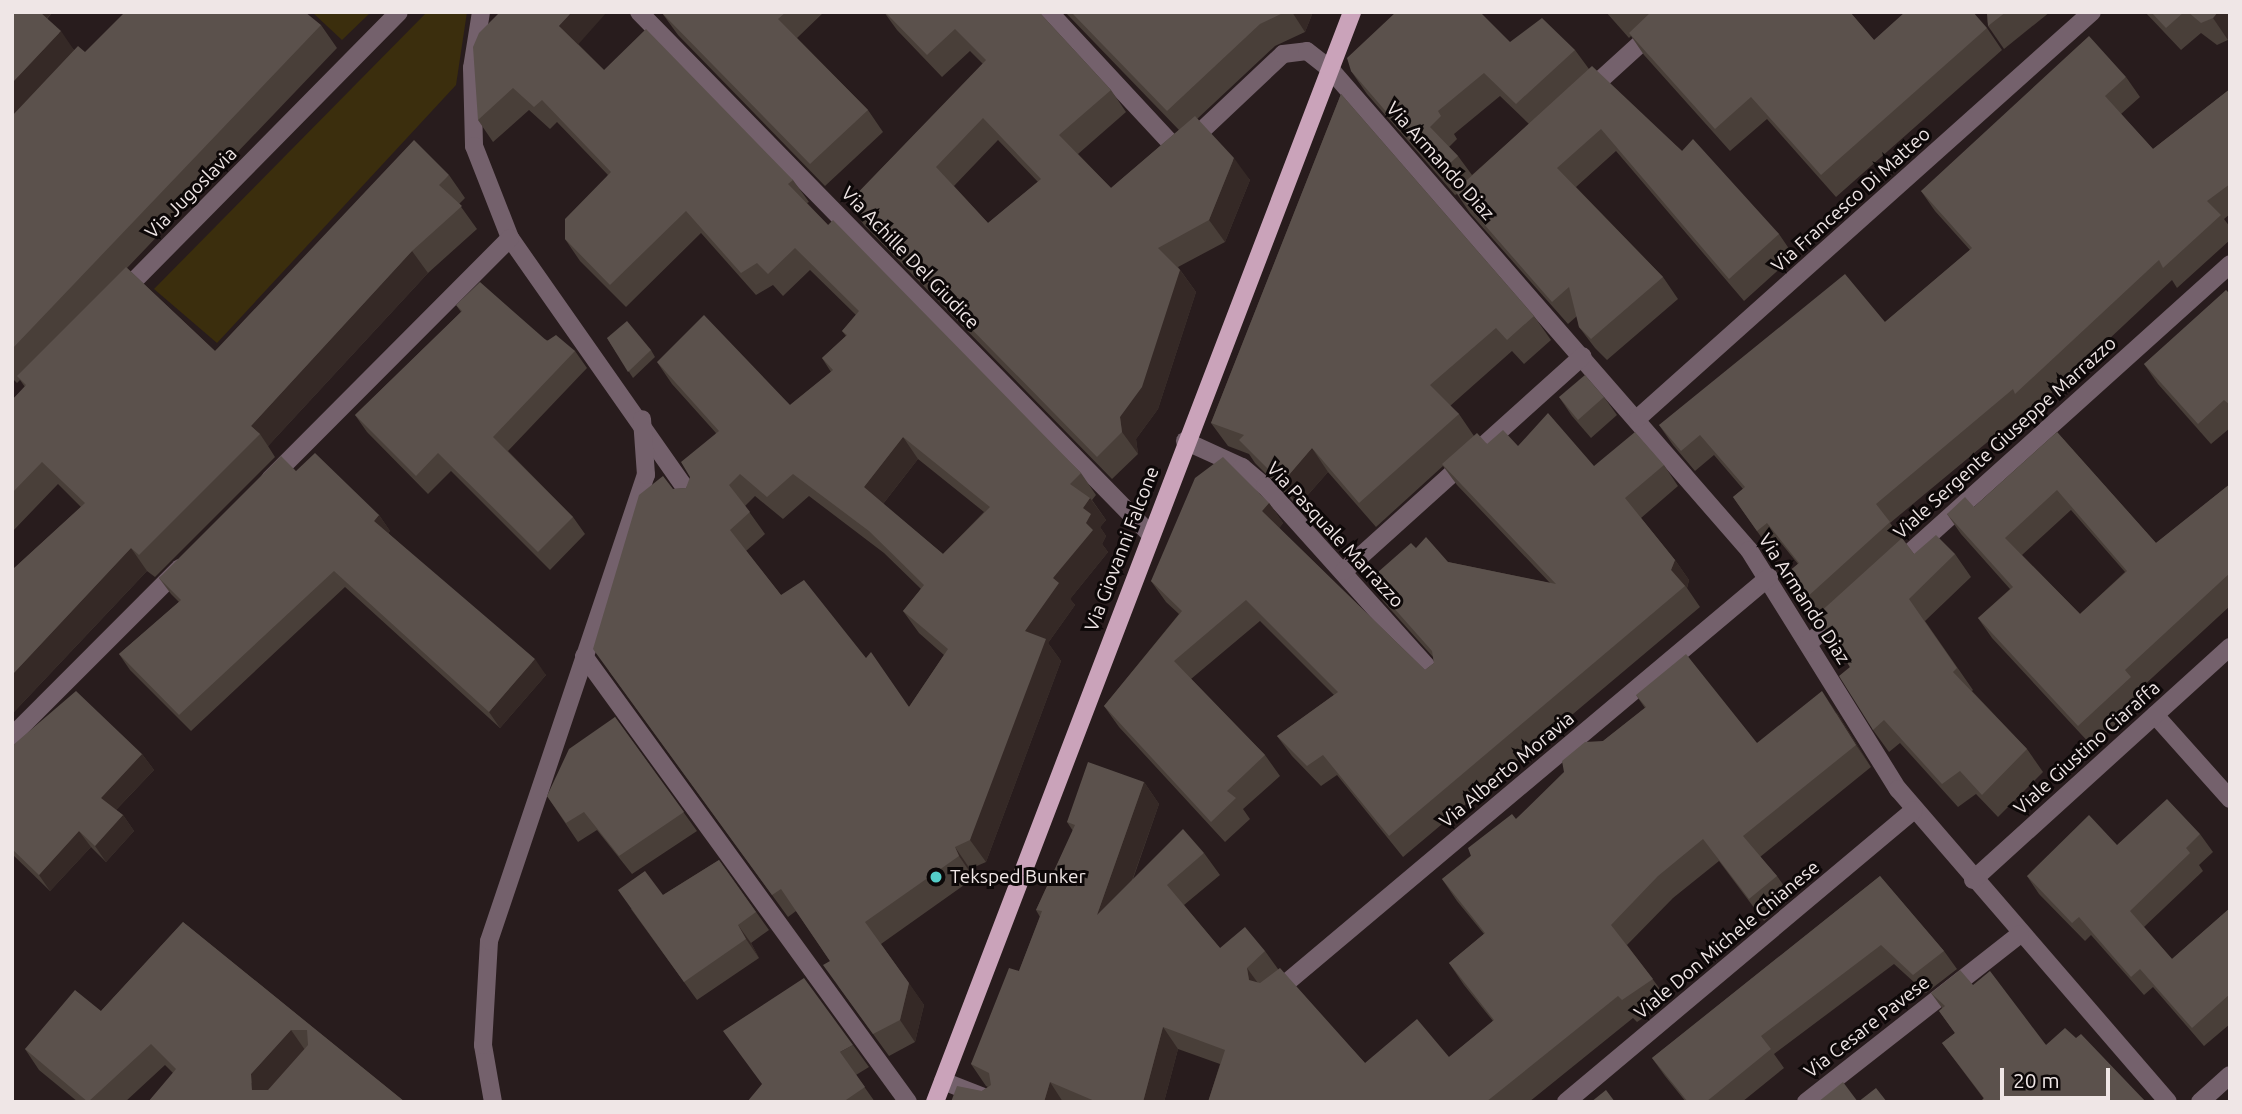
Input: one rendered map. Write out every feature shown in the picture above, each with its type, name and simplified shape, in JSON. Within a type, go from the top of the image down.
[{"type":"main road","name":"Via Giovanni Falcone","points":[[935,1102],[1185,441],[1352,12]]},
{"type":"street","name":"Via Jugoslavia","points":[[109,306],[399,12]]},
{"type":"street","points":[[495,12],[479,21],[474,146],[510,238],[642,419],[694,501]]},
{"type":"street","name":"Via Achille Del Giudice","points":[[639,12],[1150,534]]},
{"type":"street","name":"Via Armando Diaz","points":[[1049,12],[1179,152],[1283,54],[1307,51],[1331,69],[1461,205],[1769,578],[1914,810],[2168,1102]]},
{"type":"street","points":[[1566,111],[1675,12]]},
{"type":"street","name":"Via Francesco Di Matteo","points":[[1638,418],[2092,12]]},
{"type":"street","points":[[256,492],[510,238]]},
{"type":"street","name":"Viale Sergente Giuseppe Marrazzo","points":[[1881,578],[2230,264]]},
{"type":"street","points":[[1343,571],[1583,356]]},
{"type":"street","points":[[493,1102],[483,1045],[489,942],[646,475],[642,419]]},
{"type":"street","name":"Via Pasquale Marrazzo","points":[[1185,441],[1242,467],[1265,486],[1438,680]]},
{"type":"street","points":[[12,736],[198,551]]},
{"type":"street","name":"Via Alberto Moravia","points":[[1273,994],[1769,578]]},
{"type":"street","points":[[1809,643],[1860,597]]},
{"type":"street","name":"Viale Giustino Ciaraffa","points":[[1973,880],[2230,647]]},
{"type":"street","points":[[584,656],[908,1102]]},
{"type":"street","points":[[2155,715],[2230,799]]},
{"type":"street","name":"Viale Don Michele Chianese","points":[[1566,1102],[1914,810]]},
{"type":"street","name":"Via Cesare Pavese","points":[[1805,1102],[2020,934]]},
{"type":"street","points":[[2200,1102],[2230,1074]]},
{"type":"street","points":[[943,1081],[996,1102]]},
{"type":"shaded area","points":[[312,12],[371,12],[342,40]]},
{"type":"shaded area","points":[[427,12],[467,12],[456,85],[217,343],[154,289]]},
{"type":"building","points":[[12,12],[40,12],[61,31],[12,83]]},
{"type":"building","points":[[125,12],[305,12],[321,25],[12,349],[12,116],[78,46],[85,52]]},
{"type":"building","points":[[500,12],[572,12],[559,26],[604,70],[646,29],[793,180],[788,184],[828,225],[833,220],[1081,473],[1070,484],[1090,498],[1083,508],[1091,514],[1086,523],[1093,530],[1053,578],[1059,583],[1025,631],[1046,639],[970,840],[955,847],[959,856],[865,922],[909,983],[900,1020],[873,1034],[823,965],[830,961],[781,889],[772,895],[593,649],[639,495],[663,476],[673,489],[686,488],[690,477],[681,462],[719,431],[657,362],[704,315],[790,405],[833,370],[822,358],[847,335],[842,331],[859,311],[795,248],[768,274],[757,263],[741,273],[686,211],[610,285],[565,239],[565,219],[611,172],[542,100],[534,107],[513,88],[478,120],[473,47],[479,33]],"holes":[[[903,437],[990,507],[943,554],[864,487]],[[740,474],[767,497],[793,474],[869,531],[924,585],[903,611],[948,649],[909,707],[871,652],[866,658],[804,580],[781,595],[730,530],[750,512],[729,485]]]},
{"type":"building","points":[[663,12],[786,12],[778,19],[868,110],[810,164]]},
{"type":"building","points":[[885,12],[1039,12],[1111,90],[1059,135],[1111,188],[1195,116],[1234,158],[1209,220],[1158,248],[1180,270],[1142,387],[1120,417],[1122,432],[1097,457],[848,203],[986,60],[955,29],[927,55]],"holes":[[[983,118],[1041,179],[988,223],[936,167]]]},
{"type":"building","points":[[1071,12],[1285,12],[1260,24],[1167,111]]},
{"type":"building","points":[[1396,12],[1480,12],[1510,42],[1542,18],[1575,50],[1516,104],[1484,73],[1438,111],[1441,116],[1430,127],[1458,156],[1439,173],[1351,71],[1347,58]]},
{"type":"building","points":[[1651,12],[1850,12],[1874,40],[1905,12],[1973,12],[1987,28],[1821,175],[1751,97],[1715,129],[1629,33]]},
{"type":"building","points":[[1987,12],[2006,12],[1988,26]]},
{"type":"building","points":[[2151,12],[2184,12],[2166,28]]},
{"type":"building","points":[[2188,12],[2218,12],[2213,18],[2201,23]]},
{"type":"building","points":[[2089,36],[2126,77],[2105,96],[2153,149],[2230,89],[2230,184],[2207,201],[2221,215],[2163,268],[2159,260],[2015,394],[2013,389],[1876,504],[1890,522],[1805,599],[1787,573],[1799,563],[1767,523],[1757,531],[1733,497],[1745,487],[1700,435],[1681,451],[1659,425],[1845,274],[1885,322],[1972,248],[1921,191]]},
{"type":"building","points":[[1592,66],[1682,151],[1693,139],[1779,234],[1729,279],[1601,129],[1557,168],[1663,277],[1591,339],[1579,327],[1569,287],[1552,302],[1455,191]]},
{"type":"building","points":[[1341,94],[1534,316],[1507,340],[1496,328],[1430,385],[1459,414],[1359,503],[1312,448],[1282,483],[1239,440],[1244,435],[1211,423]]},
{"type":"building","points":[[414,140],[449,175],[439,185],[462,206],[412,251],[251,426],[260,434],[139,555],[131,548],[12,675],[12,570],[85,503],[42,462],[12,493],[12,400],[26,385],[17,376],[126,267],[215,351]]},
{"type":"building","points":[[480,282],[547,341],[556,335],[575,351],[493,437],[573,517],[538,552],[438,453],[416,476],[355,415],[462,311],[456,305]]},
{"type":"building","points":[[2226,290],[2230,294],[2230,405],[2224,400],[2198,424],[2144,364]]},
{"type":"building","points":[[627,321],[651,350],[628,372],[607,338]]},
{"type":"building","points":[[1585,375],[1604,397],[1578,420],[1559,397]]},
{"type":"building","points":[[1548,413],[1594,466],[1635,432],[1664,465],[1625,498],[1675,560],[1671,570],[1685,586],[1389,836],[1323,755],[1307,766],[1277,736],[1338,692],[1246,600],[1174,661],[1265,755],[1227,791],[1236,798],[1211,822],[1104,706],[1182,611],[1151,581],[1195,478],[1223,457],[1269,503],[1262,511],[1425,670],[1434,663],[1432,651],[1369,580],[1411,543],[1416,548],[1426,537],[1448,562],[1556,584],[1442,464],[1477,433],[1487,444],[1503,430],[1518,446]]},
{"type":"building","points":[[2057,432],[2156,543],[2230,484],[2230,573],[2125,670],[2131,677],[2078,726],[1978,618],[2013,587],[1947,514],[1965,497],[1974,507]],"holes":[[[2057,490],[2127,571],[2080,614],[2005,538]]]},
{"type":"building","points":[[315,453],[379,515],[374,521],[535,659],[489,712],[334,571],[179,715],[119,654],[181,600],[159,578],[281,456],[296,471]]},
{"type":"building","points":[[1936,535],[1955,554],[1909,599],[1957,668],[1953,672],[2027,749],[1982,795],[1960,771],[1942,784],[1884,720],[1873,730],[1839,676],[1850,667],[1817,615],[1902,538],[1914,554]]},
{"type":"building","points":[[1686,654],[1757,743],[1822,691],[1856,745],[1743,836],[1777,876],[1749,899],[1703,839],[1658,876],[1611,925],[1653,979],[1622,1000],[1618,996],[1486,1102],[1208,1102],[1225,1050],[1163,1027],[1143,1102],[1097,1102],[1050,1082],[1044,1102],[951,1102],[957,1086],[982,1091],[991,1085],[989,1073],[971,1064],[1009,968],[1019,971],[1042,911],[1036,910],[1075,825],[1067,822],[1088,762],[1144,782],[1097,915],[1183,829],[1204,853],[1167,885],[1220,948],[1245,927],[1265,951],[1247,968],[1249,980],[1260,983],[1280,968],[1365,1063],[1417,1019],[1449,1057],[1494,1020],[1449,963],[1485,933],[1442,879],[1471,856],[1468,848],[1512,814],[1516,819],[1564,772],[1562,761],[1585,742],[1603,741],[1646,707],[1636,695]]},
{"type":"building","points":[[76,691],[142,754],[101,798],[123,815],[95,846],[79,831],[39,875],[12,849],[12,746]]},
{"type":"building","points":[[615,717],[684,812],[619,856],[584,812],[566,823],[547,796],[569,749]]},
{"type":"building","points":[[2167,799],[2200,834],[2186,848],[2190,853],[2130,911],[2172,959],[2230,908],[2230,994],[2192,1028],[2140,969],[2131,977],[2079,917],[2072,923],[2027,876],[2089,815],[2117,845]]},
{"type":"building","points":[[719,860],[756,912],[738,925],[746,939],[684,982],[618,890],[645,871],[663,895]]},
{"type":"building","points":[[1880,876],[1944,951],[1913,975],[1881,945],[1761,1036],[1771,1049],[1706,1102],[1688,1102],[1652,1058]]},
{"type":"building","points":[[183,922],[405,1102],[148,1102],[176,1069],[151,1044],[88,1102],[25,1049],[75,990],[101,1011]],"holes":[[[291,1030],[307,1030],[308,1045],[268,1090],[252,1090],[251,1074]]]},
{"type":"building","points":[[1960,970],[1973,985],[1990,971],[2046,1045],[2065,1028],[2076,1038],[2081,1034],[2146,1102],[2106,1102],[2101,1096],[2095,1102],[1980,1102],[1984,1098],[1942,1043],[1955,1033],[1939,1011],[1945,1006],[1931,993]]},
{"type":"building","points":[[804,978],[853,1045],[840,1052],[865,1087],[843,1102],[747,1102],[762,1084],[723,1031]]},
{"type":"building","points":[[1843,1082],[1858,1102],[1818,1102]]},
{"type":"building","points":[[1876,1088],[1887,1102],[1858,1102]]},
{"type":"building","points":[[1606,1090],[1615,1102],[1591,1102]]},
{"type":"place","name":"Teksped Bunker","points":[[936,877]]}]
